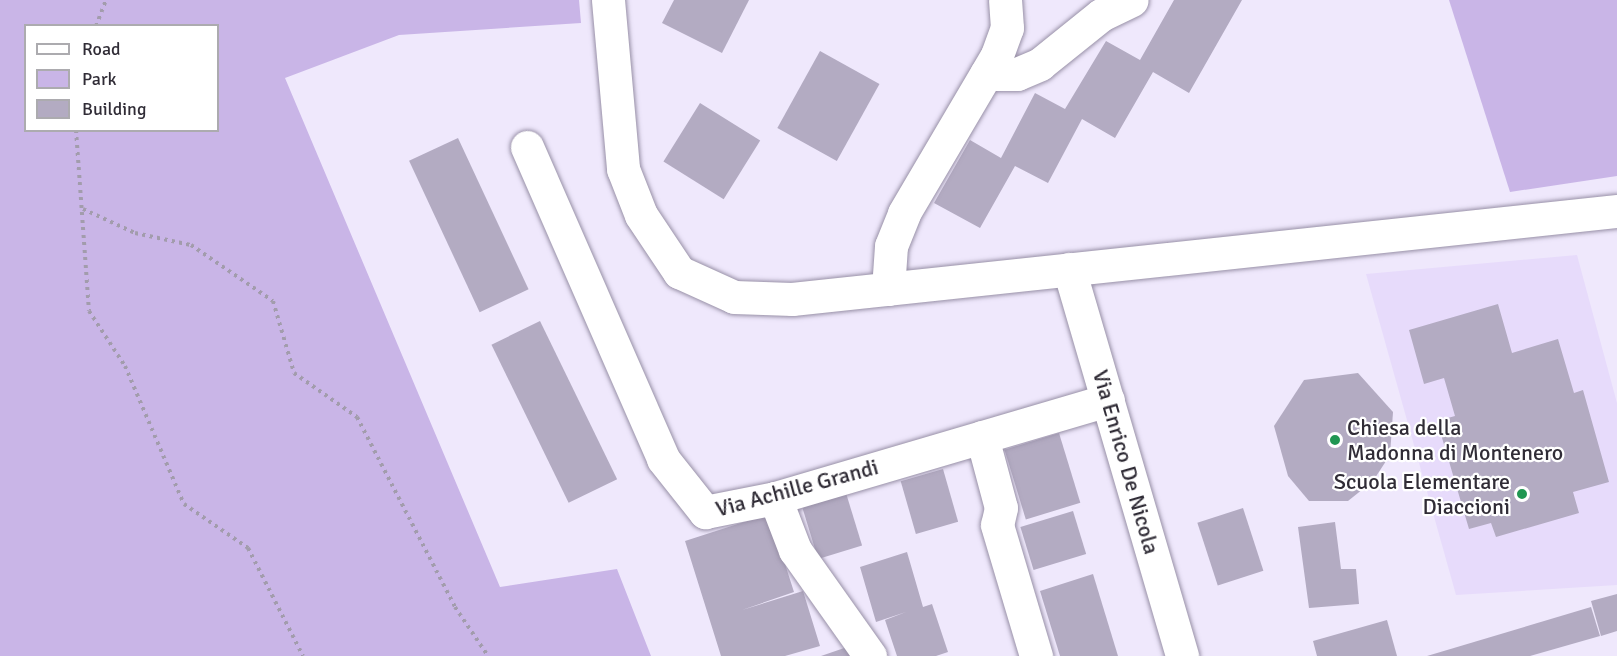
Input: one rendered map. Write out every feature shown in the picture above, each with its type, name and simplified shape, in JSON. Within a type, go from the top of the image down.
[{"type":"street","points":[[608,0],[623,169],[656,245],[679,272],[734,297],[792,299],[1617,211]]},
{"type":"street","points":[[888,289],[891,246],[904,213],[986,74],[1007,28],[1005,0]]},
{"type":"street","points":[[986,74],[1017,74],[1040,64],[1101,15],[1132,0]]},
{"type":"street","name":"Via Achille Grandi","points":[[527,147],[663,459],[693,502],[705,512],[718,512],[775,498],[1108,400]]},
{"type":"street","name":"Via Enrico De Nicola","points":[[1069,269],[1182,656]]},
{"type":"street","points":[[982,437],[1001,508],[997,525],[1036,656]]},
{"type":"street","points":[[775,498],[795,550],[870,656]]},
{"type":"path","points":[[97,24],[106,0]]},
{"type":"path","points":[[76,132],[89,311],[125,366],[184,504],[248,548],[303,656]]},
{"type":"path","points":[[83,209],[135,233],[191,245],[273,301],[294,372],[357,417],[455,607],[488,656]]},
{"type":"shaded area","name":"Scuola Elementare Diaccioni","points":[[1577,255],[1617,403],[1617,585],[1456,595],[1366,274]]},
{"type":"green space","points":[[0,0],[579,0],[581,23],[399,35],[285,78],[500,587],[617,569],[651,656],[0,656]]},
{"type":"green space","points":[[1449,0],[1617,0],[1617,176],[1510,192]]},
{"type":"building","points":[[674,0],[749,0],[722,53],[662,23]]},
{"type":"building","points":[[1174,0],[1242,0],[1189,93],[1153,72],[1115,138],[1082,119],[1048,183],[1015,166],[980,228],[934,203],[970,140],[1001,158],[1035,93],[1065,109],[1106,41],[1140,60]]},
{"type":"building","points":[[820,51],[879,84],[837,161],[777,128]]},
{"type":"building","points":[[700,103],[760,141],[724,199],[663,162]]},
{"type":"building","points":[[458,138],[529,289],[480,312],[409,161]]},
{"type":"building","points":[[1498,304],[1512,353],[1558,339],[1574,393],[1583,390],[1609,482],[1573,492],[1579,513],[1496,537],[1491,523],[1469,529],[1437,421],[1455,416],[1444,378],[1424,384],[1409,330]]},
{"type":"building","points":[[540,321],[617,479],[569,503],[491,345]]},
{"type":"building","name":"Chiesa della Madonna di Montenero","points":[[1358,373],[1393,412],[1390,455],[1373,481],[1348,501],[1309,501],[1288,476],[1274,426],[1304,380]]},
{"type":"building","points":[[1059,433],[1080,503],[1026,519],[1004,450]]},
{"type":"building","points":[[943,469],[958,522],[916,534],[901,481]]},
{"type":"building","points":[[846,493],[862,546],[818,559],[802,506]]},
{"type":"building","points":[[1243,508],[1263,571],[1218,586],[1197,523]]},
{"type":"building","points":[[1073,511],[1086,554],[1034,570],[1020,527]]},
{"type":"building","points":[[769,514],[794,592],[742,610],[803,591],[820,646],[785,656],[721,656],[685,541]]},
{"type":"building","points":[[1335,522],[1341,569],[1356,569],[1359,604],[1309,608],[1298,527]]},
{"type":"building","points":[[907,552],[923,607],[932,604],[948,652],[936,656],[897,656],[885,620],[906,612],[876,622],[860,567]]},
{"type":"building","points":[[1093,574],[1118,656],[1060,656],[1040,591]]},
{"type":"building","points":[[1617,594],[1617,631],[1601,636],[1591,601]]},
{"type":"building","points":[[1591,607],[1600,636],[1530,656],[1427,656]]},
{"type":"building","points":[[1387,620],[1397,656],[1317,656],[1313,641]]},
{"type":"building","points":[[853,645],[857,656],[821,656]]},
{"type":"place","name":"Chiesa della Madonna di Montenero","points":[[1335,440]]},
{"type":"place","name":"Scuola Elementare Diaccioni","points":[[1522,494]]}]
